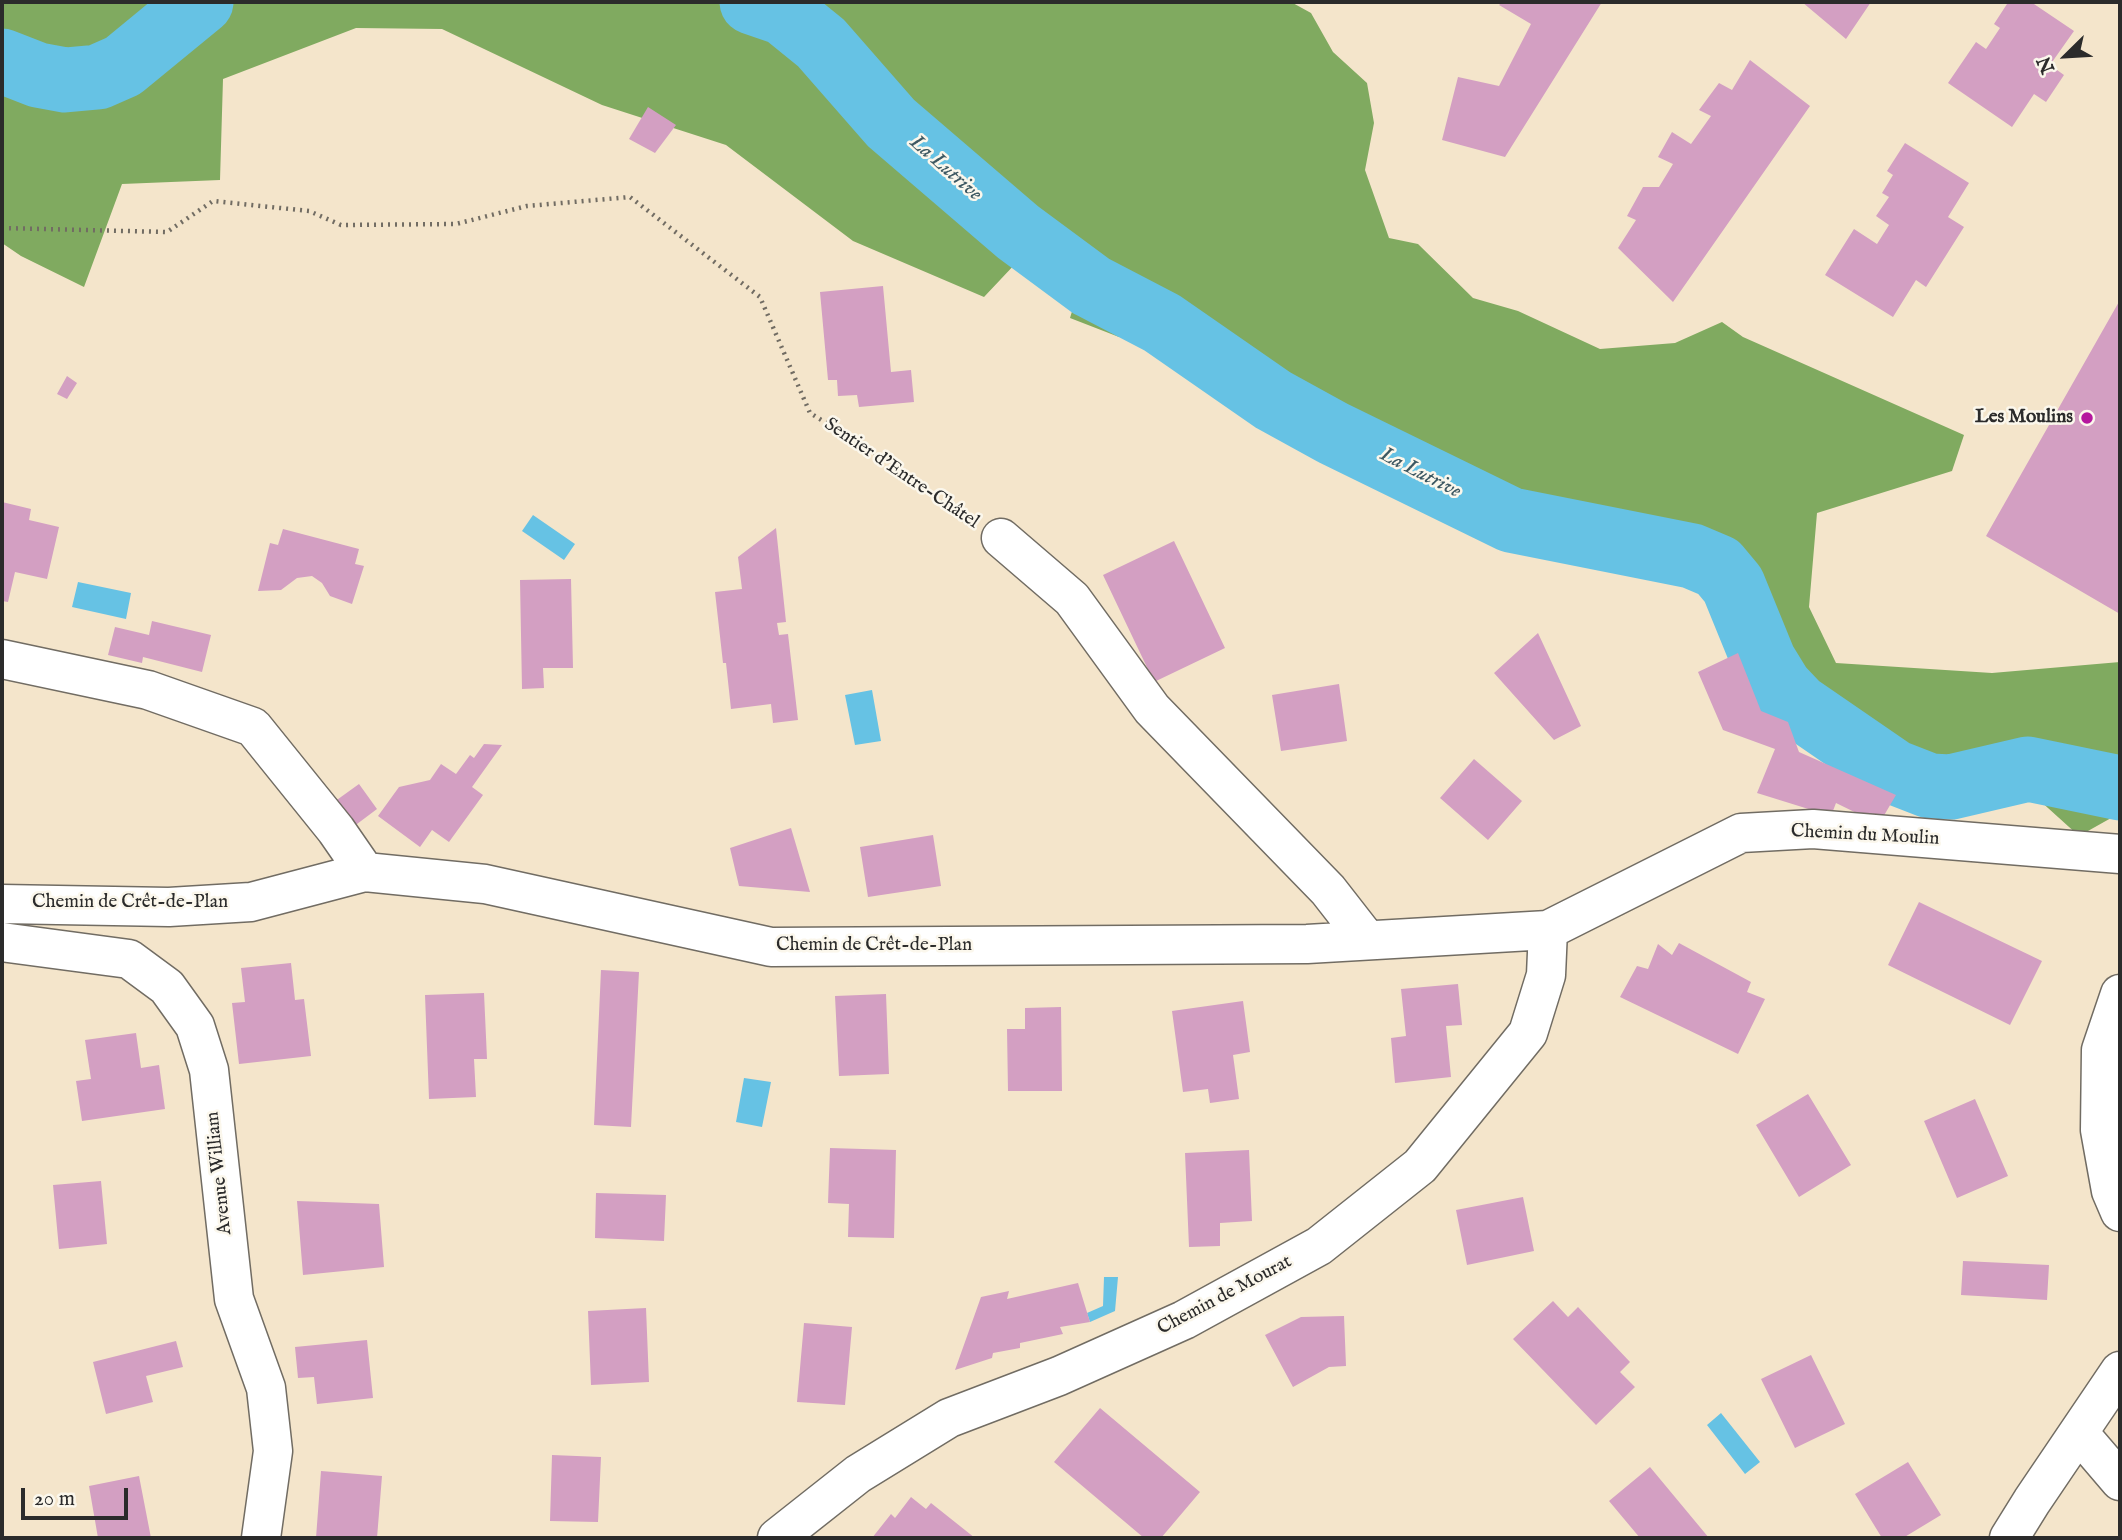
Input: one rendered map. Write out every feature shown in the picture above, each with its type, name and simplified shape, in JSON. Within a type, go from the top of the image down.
[{"type":"street","name":"Sentier d'Entre-Châtel","points":[[1001,538],[1072,599],[1152,709],[1328,890],[1367,940]]},
{"type":"street","points":[[2,659],[148,690],[253,727],[336,830],[365,872]]},
{"type":"street","name":"Chemin du Moulin","points":[[1548,930],[1741,833],[1813,829],[2120,855]]},
{"type":"street","name":"Chemin de Crêt-de-Plan","points":[[2,904],[169,907],[251,902],[365,872],[485,884],[771,947],[1307,944],[1548,930]]},
{"type":"street","name":"Chemin de Mourat","points":[[777,1538],[858,1474],[949,1418],[1059,1376],[1184,1320],[1319,1246],[1420,1166],[1528,1033],[1546,975],[1548,930]]},
{"type":"street","name":"Avenue William","points":[[2,942],[129,959],[167,987],[195,1026],[209,1070],[234,1299],[266,1388],[273,1451],[261,1538]]},
{"type":"street","points":[[2120,994],[2101,1050],[2100,1130],[2111,1191],[2120,1212]]},
{"type":"street","points":[[2010,1538],[2120,1371]]},
{"type":"street","points":[[2078,1433],[2120,1480]]},
{"type":"path","name":"Sentier d'Entre-Châtel","points":[[2,228],[167,232],[214,201],[309,211],[341,225],[456,224],[527,206],[630,197],[760,298],[810,413],[898,467],[970,525],[1001,538]]},
{"type":"green space","points":[[2,2],[1291,2],[1311,13],[1333,52],[1367,83],[1374,123],[1365,170],[1389,238],[1418,244],[1473,298],[1518,311],[1600,349],[1675,343],[1722,322],[1743,337],[1964,435],[1952,471],[1817,513],[1809,607],[1836,663],[1992,673],[2120,662],[2120,813],[2079,836],[2017,780],[1925,809],[1799,724],[1719,574],[1305,413],[1222,350],[1146,300],[1119,337],[1070,318],[1084,272],[1033,245],[984,297],[853,241],[726,145],[602,105],[442,29],[356,28],[223,79],[220,180],[122,184],[84,287],[21,256],[2,243]]},
{"type":"water","points":[[533,515],[575,544],[564,560],[522,531]]},
{"type":"water","points":[[78,582],[131,593],[126,619],[72,607]]},
{"type":"water","points":[[872,690],[881,741],[855,745],[845,695]]},
{"type":"water","points":[[744,1078],[771,1082],[762,1127],[736,1122]]},
{"type":"water","points":[[1104,1277],[1118,1277],[1115,1311],[1090,1322],[1087,1313],[1103,1306]]},
{"type":"water","points":[[1721,1413],[1760,1462],[1745,1474],[1707,1425]]},
{"type":"building","points":[[1502,2],[1602,2],[1505,157],[1442,140],[1458,77],[1499,86],[1531,24],[1499,5]]},
{"type":"building","points":[[1802,2],[1871,2],[1846,39]]},
{"type":"building","points":[[2003,2],[2031,2],[2074,31],[2050,65],[2064,75],[2046,102],[2034,94],[2012,127],[1948,83],[1976,42],[1986,49],[2000,28],[1994,24],[2007,4]]},
{"type":"building","points":[[1750,60],[1810,106],[1673,302],[1618,248],[1636,220],[1627,216],[1643,187],[1659,187],[1673,164],[1658,157],[1672,132],[1691,144],[1711,116],[1699,110],[1719,83],[1732,90]]},
{"type":"building","points":[[648,107],[676,125],[655,153],[629,139]]},
{"type":"building","points":[[1905,143],[1969,183],[1948,217],[1964,227],[1926,287],[1916,280],[1893,317],[1825,275],[1854,229],[1877,244],[1889,225],[1876,216],[1889,197],[1882,193],[1893,175],[1887,171]]},
{"type":"building","points":[[883,286],[891,372],[911,370],[914,402],[859,407],[857,395],[838,396],[837,380],[828,380],[820,292]]},
{"type":"building","name":"Les Moulins","points":[[2120,300],[2120,614],[1986,536]]},
{"type":"building","points":[[67,376],[77,383],[67,399],[57,394]]},
{"type":"building","points":[[2,502],[31,509],[29,520],[59,527],[47,579],[15,572],[8,602],[2,601]]},
{"type":"building","points":[[776,528],[786,622],[777,623],[779,635],[788,634],[798,720],[773,723],[771,704],[731,709],[715,592],[742,589],[738,557]]},
{"type":"building","points":[[283,529],[359,549],[355,564],[364,566],[352,604],[330,596],[322,583],[312,576],[297,578],[281,590],[258,591],[270,543],[278,545]]},
{"type":"building","points":[[1174,541],[1225,648],[1154,682],[1103,575]]},
{"type":"building","points":[[571,579],[573,668],[543,668],[544,688],[522,689],[520,580]]},
{"type":"building","points":[[152,621],[211,635],[202,672],[143,657],[142,663],[108,655],[115,627],[149,635]]},
{"type":"building","points":[[1538,633],[1581,726],[1554,740],[1494,673]]},
{"type":"building","points":[[1738,653],[1761,711],[1788,722],[1799,752],[1896,795],[1879,824],[1836,803],[1831,816],[1757,793],[1775,749],[1723,730],[1698,672]]},
{"type":"building","points":[[1339,684],[1347,741],[1281,751],[1272,695]]},
{"type":"building","points":[[484,744],[502,745],[472,787],[483,795],[449,842],[432,830],[420,847],[378,816],[399,787],[430,780],[441,764],[456,774],[470,755],[474,758]]},
{"type":"building","points":[[1474,759],[1522,801],[1488,840],[1440,798]]},
{"type":"building","points":[[359,784],[377,809],[353,827],[334,802]]},
{"type":"building","points":[[791,828],[810,892],[739,886],[730,848]]},
{"type":"building","points":[[933,835],[941,886],[868,897],[860,847]]},
{"type":"building","points":[[1919,902],[2042,961],[2010,1025],[1888,965]]},
{"type":"building","points":[[1679,943],[1751,982],[1747,992],[1765,999],[1738,1054],[1620,997],[1637,966],[1648,969],[1658,944],[1672,955]]},
{"type":"building","points":[[291,963],[295,1000],[304,999],[311,1056],[239,1064],[232,1003],[245,1002],[241,968]]},
{"type":"building","points":[[601,970],[639,972],[631,1127],[594,1125]]},
{"type":"building","points":[[1458,984],[1462,1025],[1446,1026],[1451,1077],[1395,1083],[1391,1038],[1406,1036],[1401,989]]},
{"type":"building","points":[[484,993],[487,1059],[474,1059],[476,1097],[429,1099],[425,995]]},
{"type":"building","points":[[886,994],[889,1074],[839,1076],[835,996]]},
{"type":"building","points":[[1243,1001],[1250,1052],[1233,1055],[1239,1099],[1210,1103],[1208,1089],[1183,1092],[1172,1011]]},
{"type":"building","points":[[1061,1007],[1062,1091],[1008,1091],[1007,1029],[1025,1029],[1025,1008]]},
{"type":"building","points":[[136,1033],[141,1068],[159,1065],[165,1109],[82,1121],[76,1081],[91,1079],[85,1040]]},
{"type":"building","points":[[1808,1094],[1851,1165],[1799,1197],[1756,1125]]},
{"type":"building","points":[[1975,1099],[2008,1176],[1957,1198],[1924,1121]]},
{"type":"building","points":[[830,1148],[896,1150],[894,1238],[848,1237],[849,1204],[828,1203]]},
{"type":"building","points":[[1249,1150],[1252,1221],[1220,1223],[1220,1246],[1189,1247],[1185,1153]]},
{"type":"building","points":[[101,1181],[107,1244],[59,1249],[53,1185]]},
{"type":"building","points":[[596,1193],[666,1195],[664,1241],[595,1238]]},
{"type":"building","points":[[1523,1197],[1534,1251],[1467,1265],[1456,1210]]},
{"type":"building","points":[[297,1201],[379,1204],[384,1267],[303,1275]]},
{"type":"building","points":[[1963,1261],[2049,1265],[2047,1300],[1961,1295]]},
{"type":"building","points":[[1078,1283],[1090,1322],[1060,1327],[1063,1334],[1020,1343],[1020,1348],[993,1353],[992,1358],[955,1370],[981,1297],[1009,1291],[1007,1299]]},
{"type":"building","points":[[1553,1301],[1568,1317],[1578,1307],[1630,1362],[1620,1372],[1635,1387],[1596,1425],[1513,1339]]},
{"type":"building","points":[[646,1308],[649,1382],[591,1385],[588,1311]]},
{"type":"building","points":[[1344,1316],[1346,1366],[1329,1367],[1293,1387],[1265,1335],[1301,1317]]},
{"type":"building","points":[[804,1323],[852,1327],[845,1405],[797,1402]]},
{"type":"building","points":[[367,1340],[373,1398],[317,1404],[314,1377],[298,1378],[295,1347]]},
{"type":"building","points":[[176,1341],[183,1367],[146,1376],[153,1402],[106,1414],[93,1362]]},
{"type":"building","points":[[1811,1355],[1845,1424],[1795,1448],[1761,1379]]},
{"type":"building","points":[[1100,1408],[1200,1492],[1161,1538],[1144,1538],[1054,1462]]},
{"type":"building","points":[[552,1455],[601,1457],[598,1522],[550,1521]]},
{"type":"building","points":[[1908,1462],[1941,1515],[1903,1538],[1882,1538],[1855,1494]]},
{"type":"building","points":[[1650,1467],[1709,1538],[1640,1538],[1609,1501]]},
{"type":"building","points":[[321,1471],[382,1476],[377,1538],[316,1538]]},
{"type":"building","points":[[139,1476],[151,1538],[98,1538],[89,1486]]},
{"type":"building","points":[[911,1497],[926,1509],[931,1503],[975,1538],[872,1538],[891,1514],[895,1518]]},
{"type":"waterway","name":"La Lutrive","points":[[2,61],[38,75],[65,80],[98,77],[123,66],[201,2]]},
{"type":"waterway","name":"La Lutrive","points":[[752,2],[784,13],[821,43],[891,123],[1018,232],[1091,286],[1162,323],[1273,400],[1333,433],[1511,520],[1692,556],[1718,567],[1733,585],[1764,661],[1780,687],[1798,706],[1894,772],[1930,786],[1951,787],[2028,769],[2120,788]]},
{"type":"place","name":"Les Moulins","points":[[2087,418]]}]
